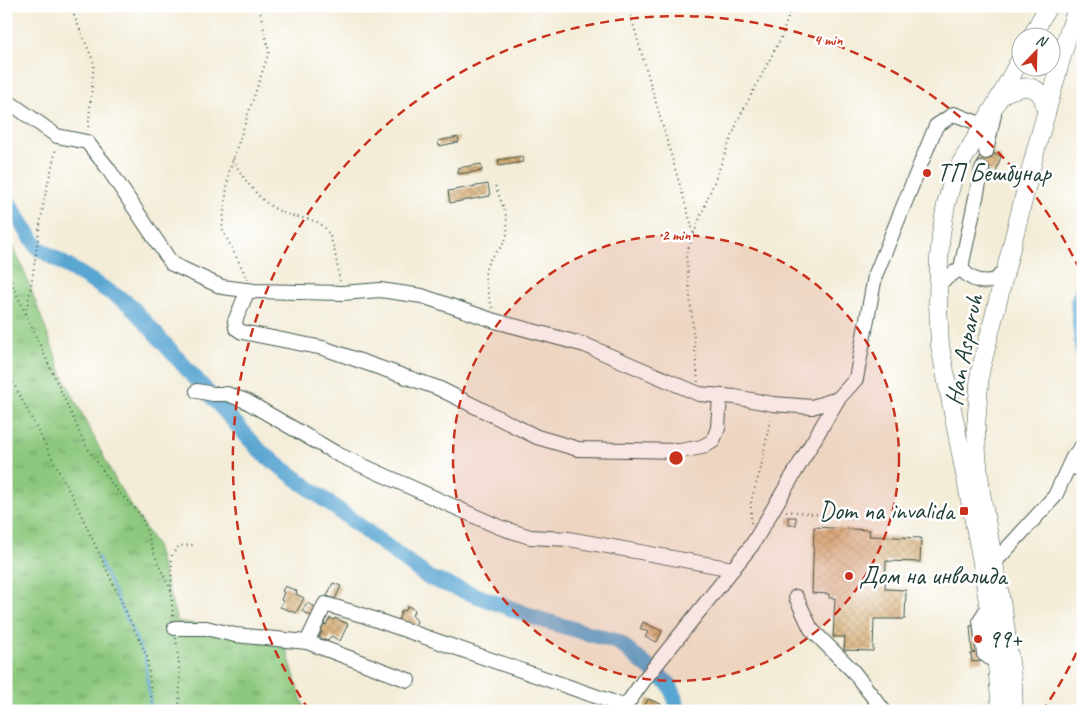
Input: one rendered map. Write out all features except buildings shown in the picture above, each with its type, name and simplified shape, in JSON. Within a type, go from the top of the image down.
[{"type":"main road","points":[[1036,28],[1048,6]]},
{"type":"main road","name":"Han Asparuh","points":[[1014,711],[1013,685],[1004,617],[981,493],[977,455],[976,427],[980,372],[1046,114],[1069,31],[1078,6]]},
{"type":"main road","name":"Han Asparuh","points":[[1001,711],[989,605],[940,346],[938,330],[939,260],[946,205],[954,175],[1012,74]]},
{"type":"main road","points":[[998,99],[1015,88],[1022,87],[1036,90],[1042,94],[1046,114]]},
{"type":"street","points":[[986,152],[998,99]]},
{"type":"street","points":[[6,100],[57,136],[87,142],[107,167],[172,264],[222,288],[342,293],[380,290],[422,296],[495,321],[585,345],[699,394],[812,407],[838,399]]},
{"type":"street","points":[[307,642],[325,604],[362,615],[623,708],[752,546],[838,399],[856,379],[875,276],[936,126],[954,114],[983,125]]},
{"type":"street","points":[[939,282],[961,268],[982,169]]},
{"type":"street","points":[[938,330],[930,300],[933,277],[939,260]]},
{"type":"street","points":[[961,268],[974,279],[985,282],[996,280],[1007,267]]},
{"type":"street","points":[[251,290],[235,321],[236,328],[242,332],[332,351],[438,388],[537,437],[578,449],[680,451],[702,447],[713,441],[718,428],[720,396]]},
{"type":"street","points":[[197,391],[228,394],[246,401],[339,455],[499,527],[530,537],[569,539],[733,569]]},
{"type":"street","points":[[994,563],[1055,496],[1076,468],[1073,457],[1083,445]]},
{"type":"street","points":[[796,597],[811,629],[852,670],[884,711]]},
{"type":"street","points":[[175,628],[206,628],[235,636],[307,642],[408,680]]},
{"type":"path","points":[[70,6],[94,63],[87,142]]},
{"type":"path","points":[[251,290],[222,229],[229,171],[269,52],[260,12],[261,6]]},
{"type":"path","points":[[628,6],[694,234]]},
{"type":"path","points":[[699,394],[686,254],[740,118],[781,38],[792,6]]},
{"type":"path","points":[[26,314],[38,248],[43,206],[54,163],[57,136]]},
{"type":"path","points":[[233,158],[241,176],[265,201],[286,214],[308,218],[325,228],[332,244],[342,293]]},
{"type":"path","points":[[495,185],[507,220],[506,238],[499,250],[490,258],[485,270],[485,279],[495,321]]},
{"type":"path","points":[[6,267],[85,444],[113,486],[141,515],[158,564],[171,590]]},
{"type":"path","points":[[6,369],[78,508],[146,657],[153,711]]},
{"type":"path","points":[[751,524],[751,501],[761,468],[773,404]]},
{"type":"path","points":[[774,508],[793,513],[860,520]]},
{"type":"path","points":[[179,711],[180,676],[171,590],[172,555],[179,546],[194,545]]},
{"type":"green space","points":[[6,232],[23,268],[63,376],[118,485],[156,545],[177,621],[283,638],[305,711],[6,711]]},
{"type":"waterway","points":[[6,199],[38,248],[129,304],[261,452],[429,578],[542,620],[618,642],[670,685],[679,711]]},
{"type":"waterway","points":[[1083,288],[1078,302],[1083,353]]},
{"type":"waterway","points":[[98,557],[145,658],[151,711]]},
{"type":"place","name":"ТП Бешбунар","points":[[927,173]]},
{"type":"place","name":"Dom na invalida","points":[[964,511]]},
{"type":"place","name":"Дом на инвалида","points":[[849,576]]},
{"type":"place","name":"99+","points":[[978,639]]}]
